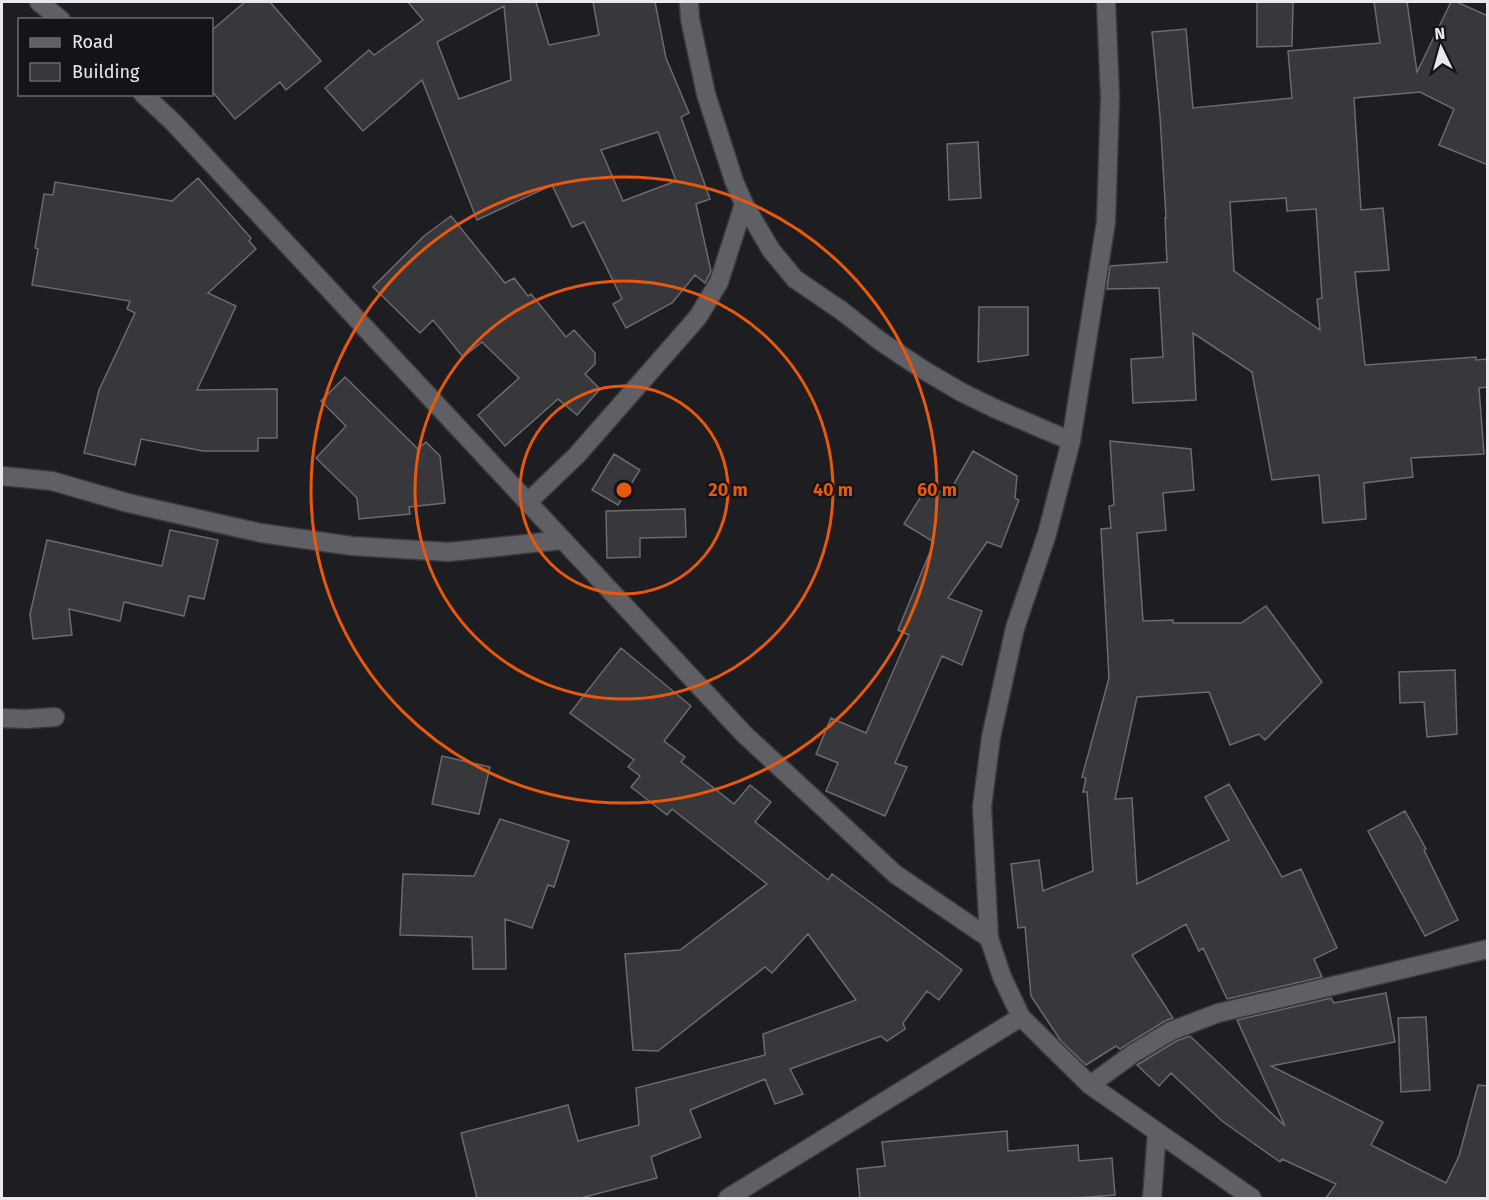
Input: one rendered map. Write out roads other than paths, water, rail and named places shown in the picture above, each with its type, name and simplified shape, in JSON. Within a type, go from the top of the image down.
[{"type":"street","points":[[39,2],[59,18]]},
{"type":"street","points":[[689,2],[690,19],[706,94],[734,182],[771,250],[795,279],[842,311],[880,341],[961,392],[1071,441]]},
{"type":"street","points":[[1106,2],[1110,97],[1106,222],[1071,441],[1047,534],[1015,628],[991,737],[982,807],[988,938],[1002,977],[1021,1017],[1090,1085],[1252,1198]]},
{"type":"street","points":[[145,96],[174,123],[744,734],[894,874],[988,938]]},
{"type":"street","points":[[528,502],[577,455],[698,317],[719,282],[744,204]]},
{"type":"street","points":[[2,476],[52,481],[129,503],[261,533],[352,546],[449,552],[563,540]]},
{"type":"street","points":[[2,718],[55,717]]},
{"type":"street","points":[[1090,1085],[1134,1053],[1171,1031],[1218,1013],[1488,949]]},
{"type":"street","points":[[728,1198],[1021,1017]]},
{"type":"street","points":[[1152,1198],[1157,1132]]}]
